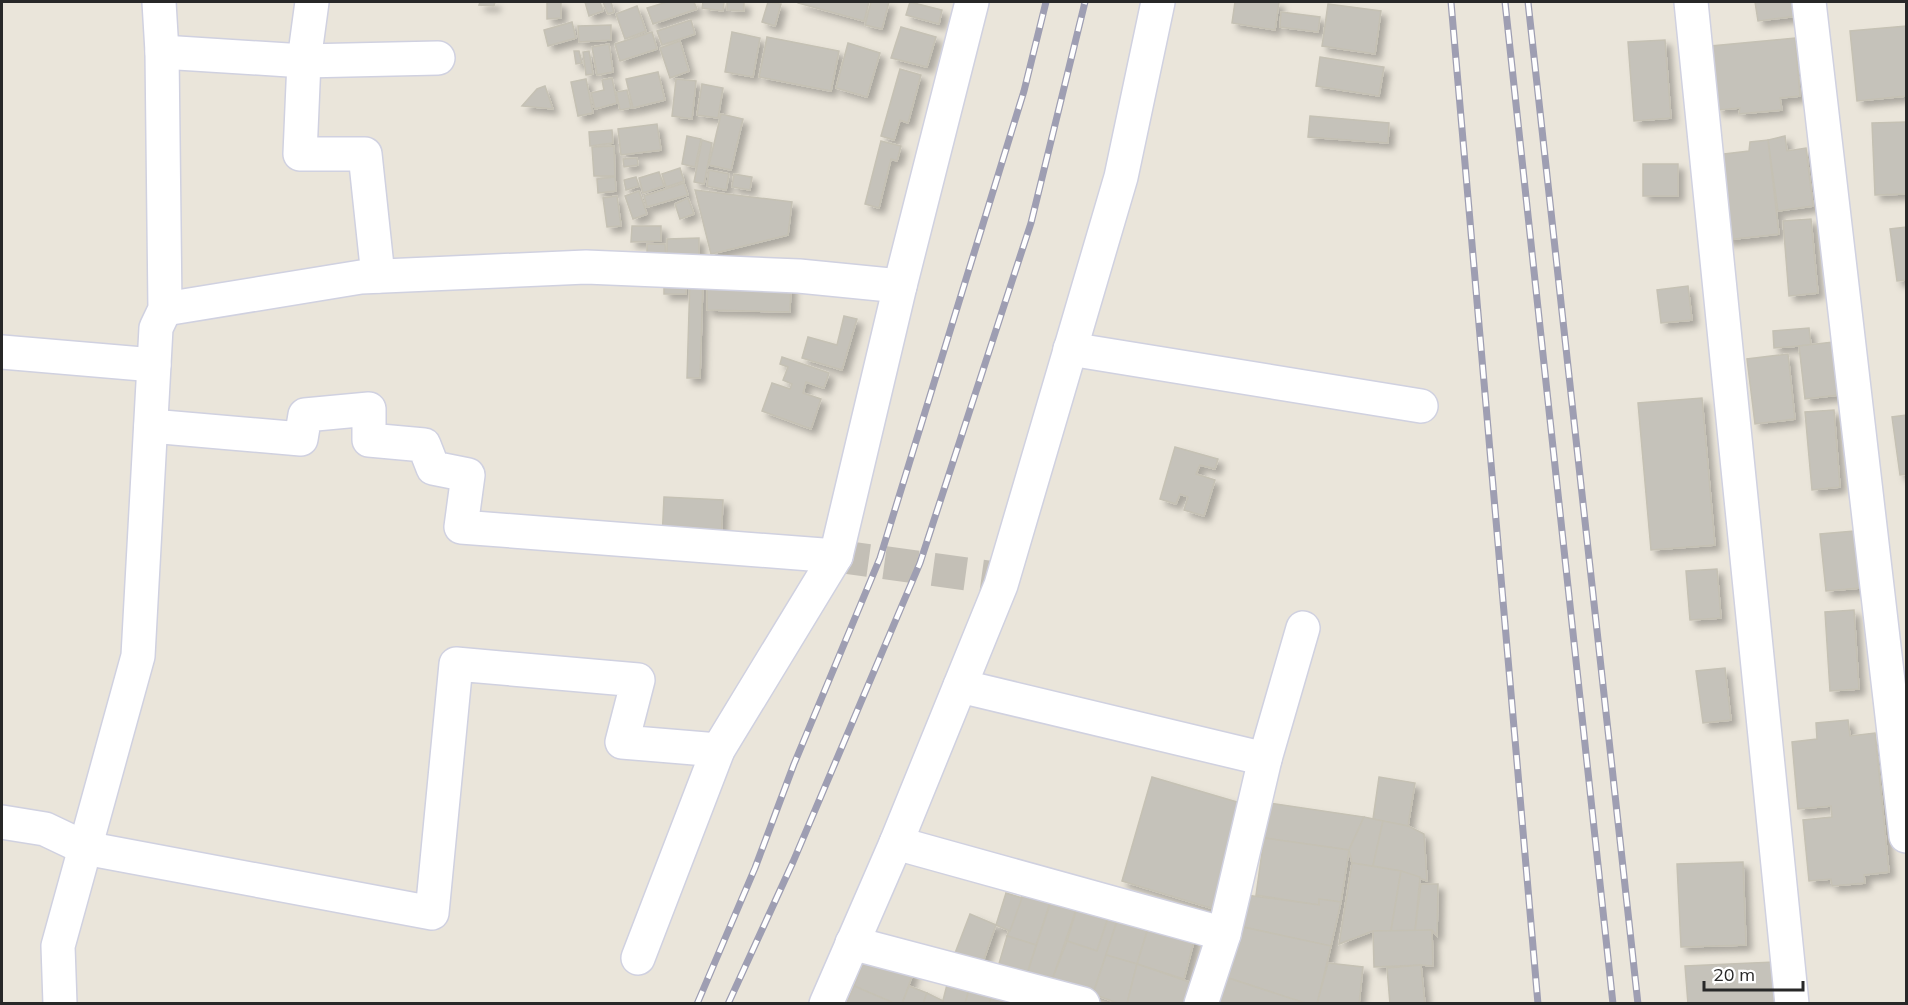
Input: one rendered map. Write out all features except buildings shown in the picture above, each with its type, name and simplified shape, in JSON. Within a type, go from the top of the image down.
[{"type":"street","points":[[60,1004],[58,946],[138,656],[156,328],[165,309],[162,52],[159,2]]},
{"type":"street","points":[[312,2],[304,61],[300,154],[365,154],[378,276]]},
{"type":"street","points":[[638,958],[718,750],[836,555],[900,286],[972,2]]},
{"type":"street","points":[[826,1004],[896,843],[1001,585],[1121,177],[1158,2]]},
{"type":"street","points":[[1691,2],[1792,1004]]},
{"type":"street","points":[[1809,2],[1906,836]]},
{"type":"street","points":[[162,52],[304,61],[438,57]]},
{"type":"street","points":[[165,309],[361,277],[586,267],[799,276],[900,286]]},
{"type":"street","points":[[1070,349],[1421,406]]},
{"type":"street","points":[[2,352],[154,365]]},
{"type":"street","points":[[150,426],[301,439],[305,415],[369,409],[369,440],[424,445],[434,468],[468,475],[461,527],[836,555]]},
{"type":"street","points":[[1202,1004],[1224,934],[1265,759],[1303,628]]},
{"type":"street","points":[[2,822],[45,829],[85,848],[432,913],[456,664],[638,680],[622,742],[718,750]]},
{"type":"street","points":[[960,686],[1265,759]]},
{"type":"street","points":[[896,843],[1224,934]]},
{"type":"street","points":[[852,943],[1083,1004]]},
{"type":"tunnel","points":[[836,556],[1003,579]]},
{"type":"railway","points":[[697,1004],[755,868],[794,764],[880,558],[1024,91],[1046,2]]},
{"type":"railway","points":[[728,1004],[793,862],[920,563],[1031,223],[1085,2]]},
{"type":"railway","points":[[1451,2],[1538,1004]]},
{"type":"railway","points":[[1505,2],[1613,1004]]},
{"type":"railway","points":[[1528,2],[1638,1004]]}]
